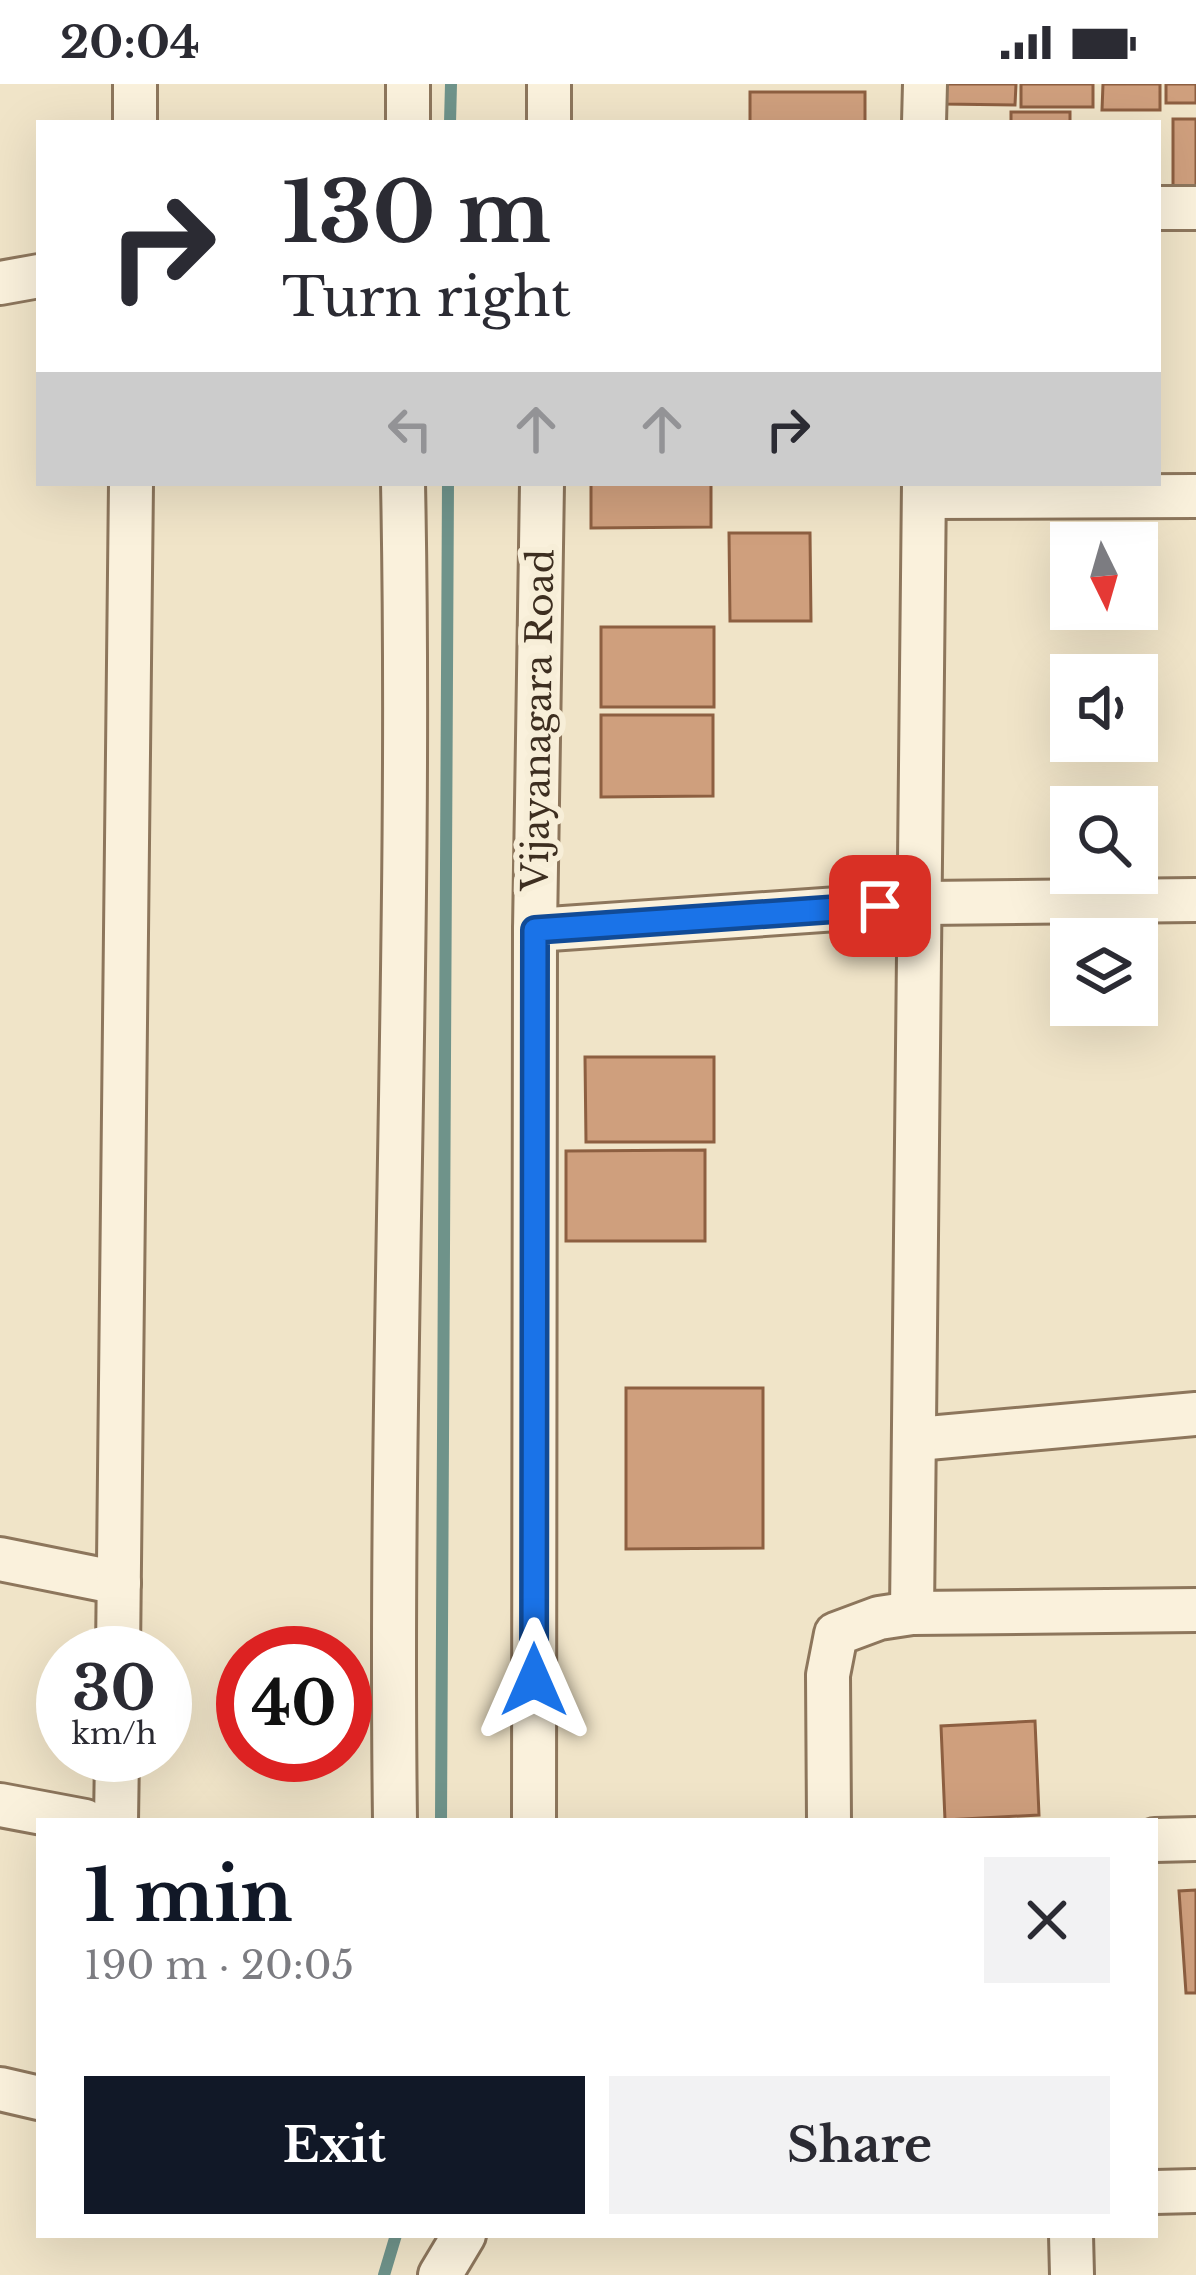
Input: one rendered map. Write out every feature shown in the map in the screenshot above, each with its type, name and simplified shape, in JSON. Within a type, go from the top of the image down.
[{"type":"street","points":[[135,84],[135,120]]},
{"type":"street","points":[[408,84],[408,120]]},
{"type":"street","points":[[548,120],[549,84]]},
{"type":"street","points":[[924,120],[925,84]]},
{"type":"street","points":[[1161,208],[1196,208]]},
{"type":"street","points":[[0,283],[36,277]]},
{"type":"street","points":[[118,1626],[130,486]]},
{"type":"street","points":[[395,1818],[396,1253],[405,969],[403,486]]},
{"type":"street","name":"Vijayanagara Road","points":[[534,1818],[535,930],[542,486]]},
{"type":"street","points":[[913,1613],[924,903],[924,490],[1196,496]]},
{"type":"street","points":[[535,930],[924,903],[1196,900]]},
{"type":"street","points":[[917,1439],[1196,1414]]},
{"type":"street","points":[[0,1559],[119,1582]]},
{"type":"street","points":[[829,1818],[828,1676],[836,1634],[879,1618],[913,1613],[1196,1610]]},
{"type":"street","points":[[116,1818],[117,1782]]},
{"type":"street","points":[[0,1804],[70,1818]]},
{"type":"street","points":[[1158,1840],[1196,1839]]},
{"type":"street","points":[[0,2089],[36,2097]]},
{"type":"street","points":[[1158,2192],[1196,2191]]},
{"type":"street","points":[[440,2275],[462,2238]]},
{"type":"street","points":[[1071,2238],[1072,2275]]},
{"type":"building","points":[[943,84],[1016,84],[1015,105],[943,104]]},
{"type":"building","points":[[1021,84],[1093,84],[1093,107],[1021,107]]},
{"type":"building","points":[[1103,84],[1160,84],[1160,110],[1102,110]]},
{"type":"building","points":[[1166,84],[1196,84],[1196,103],[1166,103]]},
{"type":"building","points":[[750,92],[865,92],[865,120],[750,120]]},
{"type":"building","points":[[1011,112],[1070,112],[1070,120],[1011,120]]},
{"type":"building","points":[[1173,119],[1196,119],[1196,186],[1173,186]]},
{"type":"building","points":[[591,486],[711,486],[711,527],[591,528]]},
{"type":"building","points":[[729,533],[810,533],[811,621],[730,621]]},
{"type":"building","points":[[601,627],[714,627],[714,707],[601,707]]},
{"type":"building","points":[[601,715],[713,715],[713,796],[601,797]]},
{"type":"building","points":[[585,1057],[714,1057],[714,1142],[586,1142]]},
{"type":"building","points":[[705,1150],[705,1241],[566,1241],[566,1151]]},
{"type":"building","points":[[626,1388],[763,1388],[763,1548],[626,1549]]},
{"type":"building","points":[[1035,1721],[1039,1815],[945,1818],[941,1726]]},
{"type":"building","points":[[1196,1890],[1196,1993],[1186,1993],[1179,1891]]},
{"type":"waterway","points":[[450,120],[451,84]]},
{"type":"waterway","points":[[441,1818],[448,486]]},
{"type":"waterway","points":[[384,2275],[395,2238]]},
{"type":"route","points":[[534,1680],[535,930],[880,906]]}]
